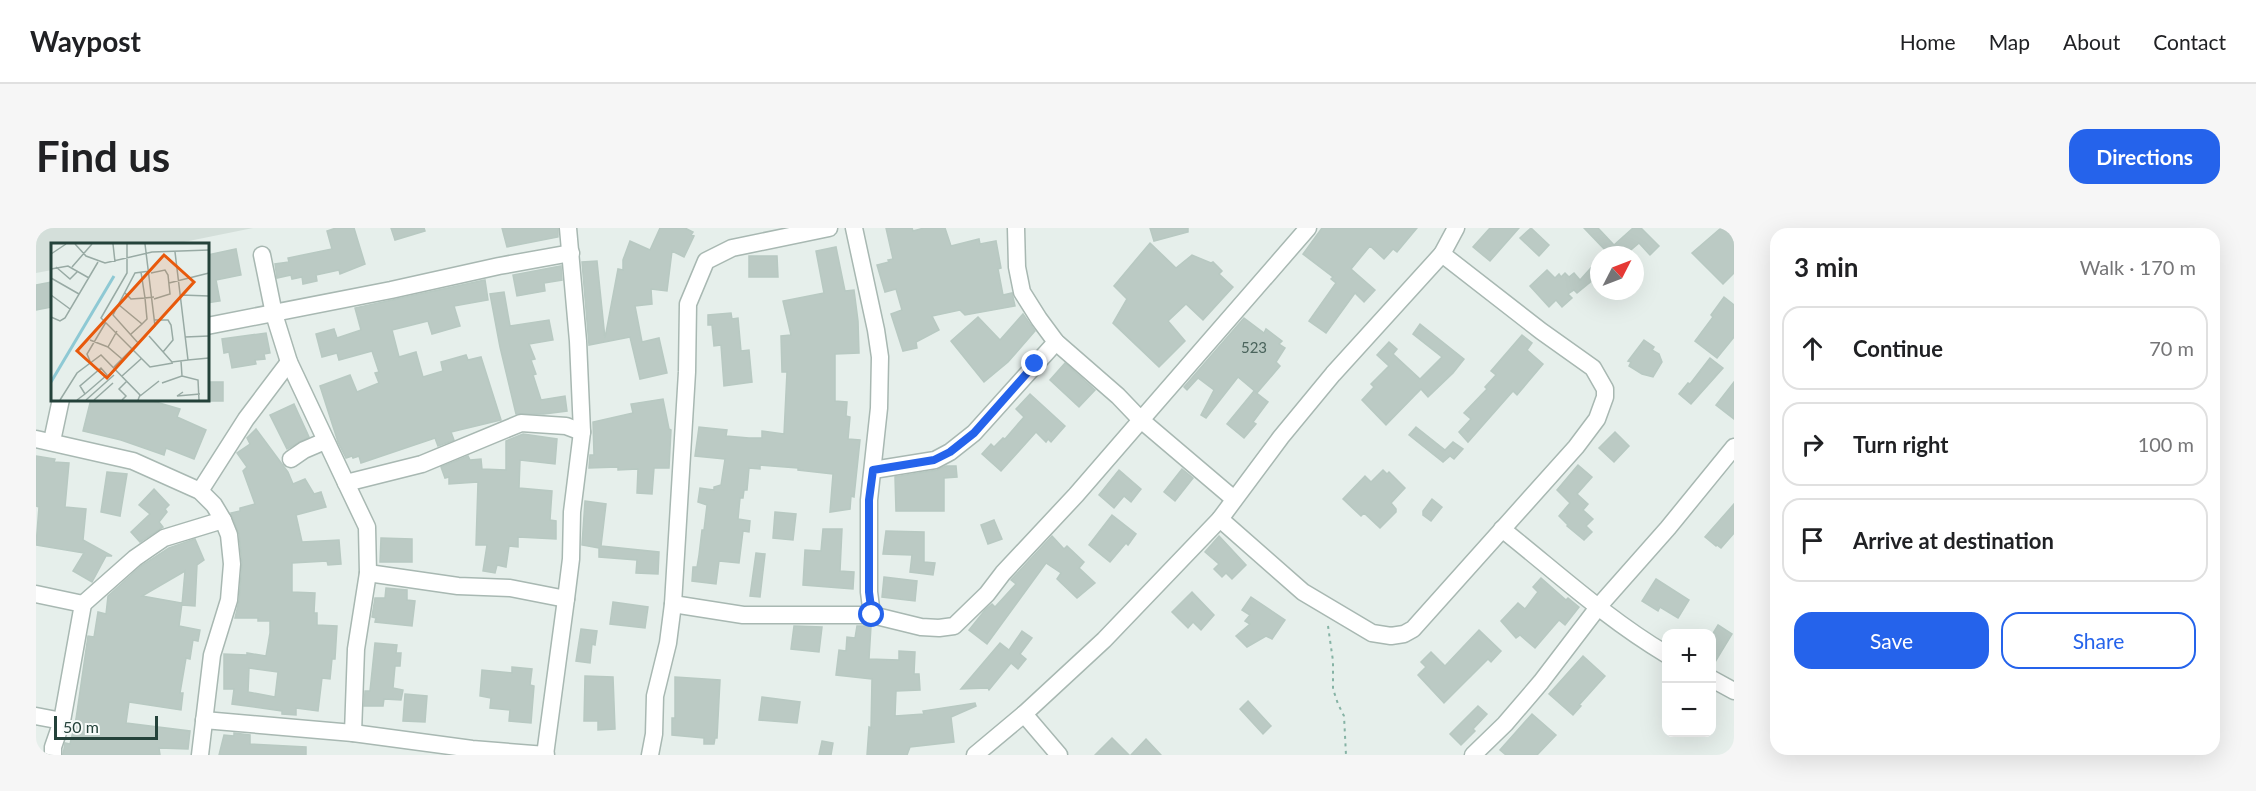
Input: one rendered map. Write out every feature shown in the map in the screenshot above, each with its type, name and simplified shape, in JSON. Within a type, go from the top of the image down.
[{"type":"street","points":[[204,720],[353,733],[472,749],[545,755],[571,559],[572,512],[582,432],[578,341],[568,228]]},
{"type":"street","points":[[650,755],[654,734],[655,696],[668,643],[673,604],[687,372],[688,304],[693,287],[706,261],[732,248],[829,228]]},
{"type":"street","points":[[854,228],[880,357],[879,408],[869,500],[869,592],[872,615]]},
{"type":"street","points":[[1016,228],[1017,267],[1022,292],[1056,342],[1118,396],[1141,420],[1234,499]]},
{"type":"street","points":[[673,604],[743,615],[872,615],[921,627],[954,626],[987,594],[1003,573],[1076,495],[1308,228]]},
{"type":"street","points":[[975,755],[1024,714],[1104,640],[1220,519],[1333,374],[1442,254],[1452,229]]},
{"type":"street","points":[[208,326],[571,253]]},
{"type":"street","points":[[1220,519],[1303,592],[1372,633],[1390,636],[1404,634],[1413,629],[1576,447],[1597,419],[1605,397],[1605,389],[1593,368],[1541,331],[1442,254]]},
{"type":"street","points":[[262,255],[273,314],[289,362],[367,527],[368,573],[356,649],[353,733]]},
{"type":"street","points":[[873,470],[934,460],[950,452],[974,433],[1056,342]]},
{"type":"street","points":[[200,491],[246,419],[289,362]]},
{"type":"street","points":[[61,400],[44,440],[134,461],[200,491],[214,505],[229,535],[232,564],[229,600],[212,655],[200,755]]},
{"type":"street","points":[[346,483],[422,464],[521,423],[566,426],[582,432]]},
{"type":"street","points":[[291,459],[304,450],[325,441]]},
{"type":"street","points":[[1473,755],[1490,749],[1505,724],[1541,682],[1599,606],[1668,528],[1734,447]]},
{"type":"street","points":[[53,755],[53,747],[62,721],[83,604],[112,578],[164,538],[223,520]]},
{"type":"street","points":[[1502,529],[1644,641],[1662,652]]},
{"type":"street","points":[[368,573],[458,586],[510,588],[566,599]]},
{"type":"street","points":[[36,594],[83,604]]},
{"type":"street","points":[[1716,681],[1734,691]]},
{"type":"street","points":[[1024,714],[1059,755]]},
{"type":"street","points":[[36,716],[62,721]]},
{"type":"path","points":[[1323,604],[1330,635],[1333,689],[1344,716],[1346,755]]},
{"type":"shaded area","points":[[36,228],[253,228],[179,243],[51,243],[51,270],[36,273]]},
{"type":"building","points":[[336,228],[354,228],[365,264],[340,274],[339,270],[316,275],[317,281],[303,284],[302,277],[292,279],[291,275],[277,278],[275,264],[289,262],[288,258],[332,249],[327,231]]},
{"type":"building","points":[[391,228],[424,228],[425,231],[395,240]]},
{"type":"building","points":[[502,228],[558,228],[558,237],[507,247]]},
{"type":"building","points":[[660,228],[685,228],[693,232],[691,235],[694,236],[684,257],[672,251],[667,291],[651,289],[652,304],[635,306],[642,342],[659,338],[667,373],[640,379],[630,337],[589,345],[582,262],[597,261],[605,338],[618,269],[623,270],[623,260],[630,241],[650,250]]},
{"type":"building","points":[[886,228],[912,228],[913,231],[924,228],[945,228],[951,246],[979,239],[980,244],[996,241],[1003,295],[1012,293],[1015,306],[965,315],[960,310],[932,316],[939,330],[916,342],[917,348],[903,351],[891,314],[902,310],[896,289],[885,292],[877,265],[893,259]]},
{"type":"building","points":[[1150,228],[1188,228],[1188,232],[1154,241]]},
{"type":"building","points":[[1322,228],[1417,228],[1397,252],[1393,249],[1384,259],[1370,246],[1351,269],[1375,290],[1364,302],[1355,293],[1326,333],[1309,321],[1336,283],[1331,279],[1333,277],[1303,254]]},
{"type":"building","points":[[1490,228],[1519,228],[1490,261],[1473,247]]},
{"type":"building","points":[[1531,228],[1549,245],[1539,256],[1520,238]]},
{"type":"building","points":[[1584,228],[1598,228],[1614,245],[1633,228],[1641,228],[1659,246],[1650,255],[1639,243],[1636,246],[1601,246]]},
{"type":"building","points":[[1721,228],[1734,228],[1734,273],[1723,284],[1692,253]]},
{"type":"building","points":[[1150,243],[1176,268],[1192,255],[1213,262],[1222,271],[1219,274],[1233,287],[1203,320],[1186,304],[1168,321],[1185,341],[1159,367],[1113,323],[1127,299],[1114,286]]},
{"type":"building","points":[[836,247],[845,291],[854,290],[858,321],[859,353],[835,354],[835,401],[847,402],[846,416],[850,417],[848,439],[860,440],[854,497],[851,496],[850,509],[830,512],[833,474],[760,465],[760,469],[749,468],[747,490],[744,490],[743,498],[740,498],[738,519],[750,521],[749,532],[743,531],[739,563],[719,561],[716,584],[692,581],[693,567],[697,567],[707,505],[698,502],[700,488],[714,490],[714,487],[721,485],[725,459],[695,456],[699,427],[727,430],[726,436],[749,438],[762,438],[762,431],[784,434],[787,372],[782,372],[781,336],[791,335],[783,301],[824,293],[816,251]]},
{"type":"building","points":[[236,249],[241,275],[216,280],[220,301],[208,303],[208,255]]},
{"type":"building","points":[[749,256],[777,256],[778,277],[749,277]]},
{"type":"building","points":[[561,266],[562,280],[544,283],[545,291],[517,296],[513,275]]},
{"type":"building","points":[[1590,269],[1590,282],[1577,293],[1574,290],[1568,294],[1572,298],[1562,307],[1556,300],[1549,307],[1530,286],[1547,270],[1555,278],[1559,274],[1561,277],[1565,273],[1569,277],[1574,273],[1580,280]]},
{"type":"building","points":[[485,280],[488,300],[454,306],[460,326],[432,334],[428,321],[392,330],[399,357],[416,352],[423,377],[443,371],[441,362],[466,355],[468,360],[481,357],[501,420],[451,432],[454,440],[438,446],[435,438],[361,463],[359,456],[346,458],[338,442],[320,386],[350,375],[357,392],[379,383],[375,373],[379,372],[372,351],[339,360],[337,353],[322,357],[316,334],[334,329],[337,338],[361,330],[355,308]]},
{"type":"building","points":[[51,282],[51,307],[36,310],[36,285]]},
{"type":"building","points":[[504,292],[510,326],[549,320],[553,340],[529,344],[535,359],[531,360],[536,374],[533,375],[541,400],[565,396],[567,411],[516,414],[490,294]]},
{"type":"building","points":[[1724,297],[1734,305],[1734,337],[1717,358],[1695,341],[1713,317],[1711,315]]},
{"type":"building","points":[[731,313],[732,319],[738,318],[741,351],[749,350],[752,382],[724,386],[721,345],[714,346],[712,325],[708,325],[708,315]]},
{"type":"building","points":[[1023,314],[1035,331],[1008,362],[984,382],[951,341],[978,317],[1000,340]]},
{"type":"building","points":[[1244,318],[1264,333],[1266,329],[1282,341],[1279,344],[1285,348],[1276,362],[1280,366],[1257,393],[1238,377],[1206,418],[1201,415],[1214,390],[1198,378],[1187,390],[1184,387]]},
{"type":"building","points":[[1420,324],[1464,359],[1428,397],[1421,389],[1386,425],[1362,400],[1374,387],[1371,384],[1389,366],[1377,355],[1389,342],[1397,349],[1393,354],[1420,379],[1442,357],[1413,334]]},
{"type":"building","points":[[266,333],[270,353],[264,354],[265,359],[255,360],[256,364],[232,368],[229,352],[224,353],[222,339]]},
{"type":"building","points":[[1522,335],[1532,343],[1527,350],[1543,364],[1517,395],[1513,391],[1468,442],[1459,432],[1471,419],[1464,413],[1487,389],[1485,387],[1496,375],[1491,371]]},
{"type":"building","points":[[1644,340],[1654,347],[1652,350],[1659,354],[1662,362],[1653,377],[1642,374],[1629,366],[1631,362],[1628,361]]},
{"type":"building","points":[[1710,358],[1723,368],[1691,404],[1679,394],[1688,383],[1690,384]]},
{"type":"building","points":[[1065,363],[1095,390],[1079,407],[1050,380]]},
{"type":"building","points":[[208,382],[223,382],[223,401],[207,401]]},
{"type":"building","points":[[1734,382],[1734,419],[1716,405]]},
{"type":"building","points":[[1254,391],[1268,402],[1253,422],[1256,424],[1244,438],[1227,424]]},
{"type":"building","points":[[1030,394],[1065,426],[1051,442],[1048,439],[1046,442],[1036,432],[1001,471],[982,454],[991,444],[994,447],[1003,438],[1005,439],[1024,417],[1016,409]]},
{"type":"building","points":[[663,399],[671,430],[669,468],[654,468],[652,494],[637,493],[638,469],[589,468],[590,455],[594,455],[593,422],[633,413],[631,404]]},
{"type":"building","points":[[91,400],[149,400],[180,409],[177,417],[206,430],[194,459],[166,448],[164,455],[121,440],[83,431]]},
{"type":"building","points":[[294,404],[309,437],[287,449],[270,415]]},
{"type":"building","points":[[1416,427],[1445,450],[1453,442],[1463,449],[1454,459],[1450,456],[1443,462],[1409,435]]},
{"type":"building","points":[[256,429],[288,472],[293,484],[305,479],[314,494],[321,492],[326,507],[296,515],[302,542],[339,540],[341,564],[328,565],[327,561],[292,563],[292,592],[315,593],[314,613],[317,613],[317,625],[337,626],[335,659],[332,659],[330,679],[322,678],[318,711],[296,708],[296,715],[282,714],[282,711],[232,704],[234,689],[224,689],[224,654],[247,655],[247,653],[266,656],[270,633],[270,621],[258,621],[258,618],[235,618],[239,601],[242,563],[239,534],[231,513],[255,504],[243,471],[247,467],[237,453],[250,444],[247,438]],"holes":[[[249,668],[278,672],[275,697],[248,692]]]},
{"type":"building","points":[[1615,432],[1629,446],[1614,462],[1599,448]]},
{"type":"building","points":[[523,434],[557,439],[555,464],[520,460],[519,488],[552,491],[550,520],[556,521],[556,539],[518,537],[518,547],[509,546],[506,567],[497,565],[495,573],[483,571],[487,545],[476,545],[478,482],[449,484],[449,477],[445,478],[441,467],[468,456],[470,460],[481,459],[482,469],[506,470],[506,441]]},
{"type":"building","points":[[36,456],[55,459],[54,462],[69,463],[65,507],[86,509],[83,540],[112,556],[106,556],[92,582],[73,571],[84,553],[36,545],[39,507],[36,506]]},
{"type":"building","points":[[1578,465],[1592,477],[1577,494],[1588,504],[1583,510],[1593,519],[1586,526],[1592,532],[1584,540],[1559,516],[1570,503],[1557,490]]},
{"type":"building","points":[[946,466],[956,466],[957,477],[944,478],[944,511],[896,511],[895,477],[937,470]]},
{"type":"building","points":[[1182,469],[1193,478],[1175,501],[1164,492]]},
{"type":"building","points":[[1119,470],[1141,489],[1131,502],[1124,496],[1114,508],[1099,495]]},
{"type":"building","points":[[1383,470],[1387,474],[1389,472],[1405,488],[1391,503],[1396,512],[1380,528],[1364,513],[1361,516],[1343,499],[1365,476],[1371,482]]},
{"type":"building","points":[[107,472],[127,474],[120,516],[101,512]]},
{"type":"building","points":[[154,489],[169,505],[165,509],[167,512],[159,522],[163,527],[140,542],[131,532],[150,514],[139,505]]},
{"type":"building","points":[[1432,499],[1442,507],[1431,521],[1423,515],[1423,511]]},
{"type":"building","points":[[585,501],[606,504],[601,546],[659,552],[658,574],[636,573],[637,560],[599,557],[599,548],[582,545]]},
{"type":"building","points":[[1734,504],[1734,533],[1721,548],[1705,537]]},
{"type":"building","points":[[775,512],[796,514],[793,540],[773,538]]},
{"type":"building","points":[[1112,515],[1136,534],[1110,562],[1089,545]]},
{"type":"building","points":[[994,520],[1002,539],[988,544],[981,525]]},
{"type":"building","points":[[823,529],[842,529],[840,571],[854,572],[853,589],[803,585],[805,550],[821,551]]},
{"type":"building","points":[[886,531],[924,532],[924,562],[935,563],[933,575],[910,572],[912,555],[883,554]]},
{"type":"building","points":[[1052,536],[1064,549],[1067,546],[1084,562],[1079,568],[1095,583],[1077,598],[1057,579],[1061,573],[1046,563],[987,644],[969,630],[985,610],[992,604],[995,607],[1016,584],[1011,580]]},
{"type":"building","points":[[1219,536],[1246,565],[1232,579],[1226,573],[1222,577],[1214,569],[1219,564],[1205,552]]},
{"type":"building","points":[[381,538],[412,539],[412,562],[380,562]]},
{"type":"building","points":[[195,539],[204,560],[197,565],[195,606],[182,605],[185,571],[142,596],[182,603],[179,626],[200,630],[198,641],[193,640],[190,659],[186,658],[180,693],[183,693],[181,710],[129,702],[126,723],[190,731],[188,749],[159,748],[160,755],[63,755],[65,743],[70,744],[76,719],[88,636],[94,637],[98,612],[106,614],[108,596],[141,566],[169,548]]},
{"type":"building","points":[[756,553],[765,554],[760,597],[750,596]]},
{"type":"building","points":[[884,577],[917,581],[915,601],[882,597]]},
{"type":"building","points":[[1541,578],[1566,600],[1568,598],[1579,607],[1565,625],[1559,620],[1535,648],[1520,635],[1516,638],[1501,621],[1518,603],[1525,609],[1538,592],[1533,587]]},
{"type":"building","points":[[1656,579],[1689,600],[1678,618],[1660,607],[1658,611],[1642,601]]},
{"type":"building","points":[[386,588],[407,590],[407,600],[415,601],[412,626],[375,622],[376,618],[372,617],[375,598],[385,598]]},
{"type":"building","points":[[1192,592],[1214,615],[1201,630],[1193,622],[1188,628],[1172,612]]},
{"type":"building","points":[[1251,597],[1285,620],[1272,639],[1266,636],[1247,647],[1236,636],[1250,624],[1245,621],[1250,615],[1242,610]]},
{"type":"building","points":[[613,602],[648,607],[645,628],[610,624]]},
{"type":"building","points":[[1718,625],[1732,634],[1716,660],[1716,629]]},
{"type":"building","points":[[794,626],[822,627],[819,652],[791,649]]},
{"type":"building","points":[[857,626],[871,626],[869,659],[899,660],[899,651],[915,652],[914,674],[919,674],[920,690],[896,691],[895,716],[924,714],[923,711],[975,703],[976,706],[951,717],[954,742],[910,747],[907,755],[867,755],[869,727],[871,728],[872,679],[836,675],[839,650],[846,651],[847,637],[855,638]]},
{"type":"building","points":[[581,629],[597,631],[595,645],[592,644],[590,663],[576,661]]},
{"type":"building","points":[[1479,630],[1501,651],[1491,662],[1488,659],[1444,703],[1418,675],[1426,667],[1421,662],[1431,652],[1445,666]]},
{"type":"building","points":[[1022,631],[1032,638],[1020,654],[1026,659],[1018,669],[1011,663],[989,690],[988,688],[961,689],[1000,643],[1009,650]]},
{"type":"building","points":[[375,643],[397,645],[396,653],[401,653],[400,666],[395,666],[393,688],[403,690],[401,700],[384,699],[383,706],[364,706],[365,691],[370,691]]},
{"type":"building","points":[[1583,656],[1605,676],[1573,715],[1549,694]]},
{"type":"building","points":[[512,667],[532,669],[530,685],[534,686],[531,723],[509,721],[510,710],[490,708],[491,698],[480,696],[482,670],[512,673]]},
{"type":"building","points":[[585,676],[613,677],[615,729],[598,730],[598,721],[584,721]]},
{"type":"building","points":[[675,677],[720,680],[717,738],[714,744],[704,744],[704,738],[672,735],[672,718],[675,718]]},
{"type":"building","points":[[405,694],[427,696],[425,722],[403,721]]},
{"type":"building","points":[[762,697],[800,702],[797,723],[759,720]]},
{"type":"building","points":[[1248,701],[1271,726],[1263,734],[1240,709]]},
{"type":"building","points":[[1478,706],[1487,714],[1461,745],[1450,734]]},
{"type":"building","points":[[1532,714],[1556,735],[1537,755],[1506,755],[1500,750]]},
{"type":"building","points":[[234,733],[250,735],[250,744],[306,747],[306,755],[219,755],[224,735],[234,736]]},
{"type":"building","points":[[1112,738],[1129,755],[1095,755]]},
{"type":"building","points":[[1146,739],[1161,755],[1131,755]]},
{"type":"building","points":[[822,741],[833,743],[831,755],[819,755]]},
{"type":"route","points":[[872,615],[869,592],[871,535],[869,500],[873,470],[934,460],[950,452],[974,433],[1035,364]]}]
